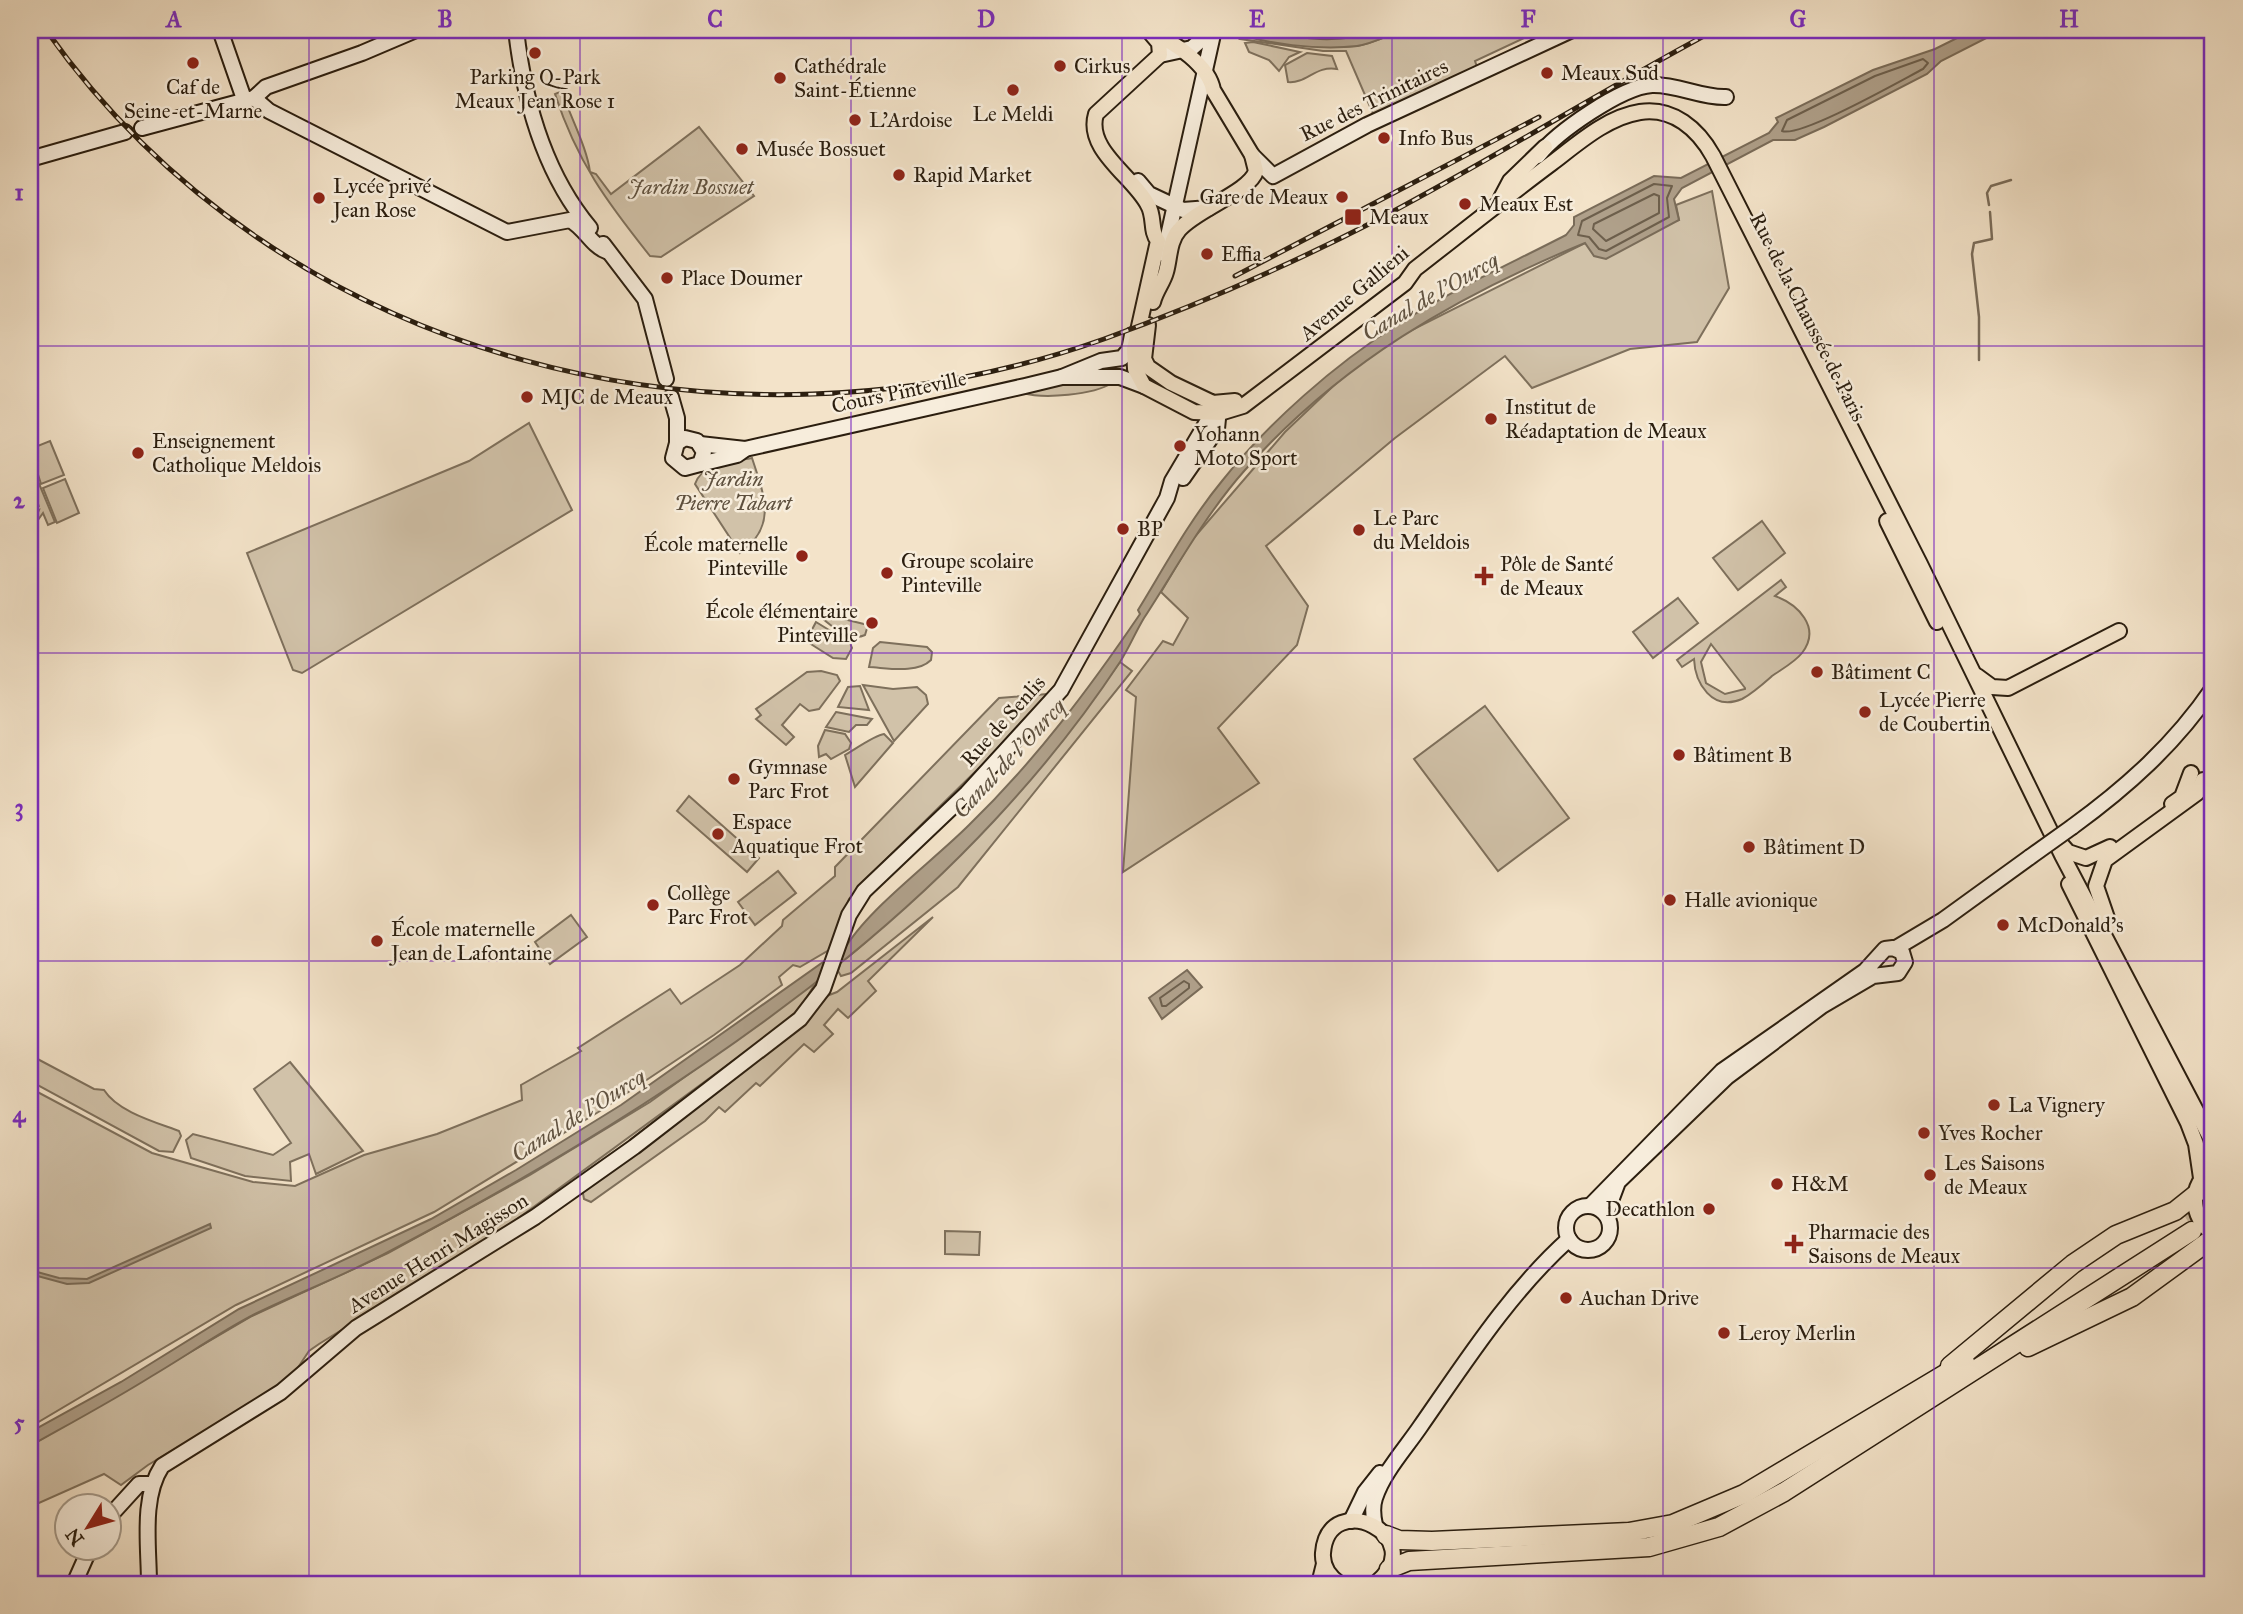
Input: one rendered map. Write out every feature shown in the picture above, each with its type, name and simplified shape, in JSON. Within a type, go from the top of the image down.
[{"type":"highway","points":[[1943,1375],[1955,1361],[2073,1264],[2116,1235],[2175,1211],[2198,1186]]},
{"type":"highway","points":[[1380,1530],[1399,1540],[1432,1541],[1629,1532],[1673,1524],[1744,1494],[2190,1227],[1784,1492],[1695,1536],[1649,1547],[1409,1561],[1389,1569]]},
{"type":"highway","points":[[1915,1408],[1922,1408],[1940,1399],[2052,1335],[2132,1297],[2213,1236]]},
{"type":"main road","points":[[1151,32],[1183,51],[1204,73],[1252,155],[1256,171],[1252,180],[1186,222],[1176,233],[1165,276],[1153,285]]},
{"type":"main road","points":[[1144,386],[1140,366],[1158,241],[1153,234],[1153,219],[1148,204],[1102,146],[1094,131],[1096,114],[1160,55],[1159,43],[1151,32]]},
{"type":"main road","name":"Rue de la Chaussée de Paris","points":[[1518,194],[1527,181],[1605,126],[1640,112],[1665,114],[1687,123],[1698,133],[1973,695],[2188,1123],[2196,1144],[2199,1218],[2213,1236]]},
{"type":"main road","name":"Rue de la Chaussée de Paris","points":[[1518,194],[1594,140],[1637,121],[1657,121],[1675,126],[1691,138],[1709,158]]},
{"type":"main road","points":[[1499,203],[1510,181],[1545,147]]},
{"type":"main road","name":"Rue de la Chaussée de Paris","points":[[1720,180],[1965,657]]},
{"type":"main road","points":[[1405,283],[1419,276],[1518,194]]},
{"type":"main road","name":"Avenue Gallieni","points":[[1144,386],[1194,412],[1247,402],[1278,382],[1405,283],[1415,269],[1499,203],[1518,194]]},
{"type":"main road","points":[[1140,366],[1216,408]]},
{"type":"main road","points":[[1965,657],[1985,684],[2008,688],[2119,631]]},
{"type":"main road","points":[[1965,657],[2213,1143]]},
{"type":"main road","points":[[2015,759],[2029,778],[2063,848],[2075,856],[2086,858],[2099,855],[2182,797],[2197,777],[2197,793],[2112,853],[2097,876],[2097,894],[2102,908],[2154,1016],[2174,1066]]},
{"type":"main road","points":[[2198,1186],[2213,1168]]},
{"type":"main road","points":[[1319,1584],[1326,1539],[1333,1531],[1351,1521],[1380,1530],[1391,1546],[1389,1569],[1375,1584]]},
{"type":"main road","points":[[1324,1564],[1328,1573],[1340,1584]]},
{"type":"street","points":[[220,30],[249,98],[269,110],[507,233],[569,220],[578,224],[598,248],[606,251]]},
{"type":"street","points":[[142,128],[207,112],[249,98],[266,88],[416,30]]},
{"type":"street","points":[[516,30],[525,93],[560,184],[606,251],[645,299],[666,379]]},
{"type":"street","name":"Rue des Trinitaires","points":[[1252,155],[1273,176],[1367,125],[1572,30]]},
{"type":"street","points":[[1160,55],[1183,51],[1208,34]]},
{"type":"street","points":[[1115,360],[1122,358],[1129,350],[1141,291],[1153,285],[1170,204],[1204,73],[1208,34]]},
{"type":"street","points":[[1476,231],[1482,221],[1522,189],[1527,181],[1529,167],[1545,147],[1595,111],[1643,87],[1673,88],[1708,98],[1726,97]]},
{"type":"street","points":[[30,159],[125,132]]},
{"type":"street","points":[[1102,146],[1149,194],[1189,211],[1209,208]]},
{"type":"street","points":[[1158,241],[1170,204]]},
{"type":"street","points":[[1115,360],[1140,366]]},
{"type":"street","name":"Cours Pinteville","points":[[1066,377],[1101,361],[1115,360]]},
{"type":"street","name":"Cours Pinteville","points":[[697,442],[745,449],[1066,377],[1140,366]]},
{"type":"street","name":"Cours Pinteville","points":[[1066,377],[1121,377],[1144,386]]},
{"type":"street","points":[[671,397],[677,418],[677,443],[673,454],[679,466],[691,469],[700,464],[704,456],[697,442],[677,418]]},
{"type":"street","name":"Rue de Senlis","points":[[823,989],[849,915],[864,891],[967,793],[1061,690],[1167,498],[1172,481],[1205,436],[1247,402]]},
{"type":"street","name":"Rue de Senlis","points":[[1205,436],[1216,408]]},
{"type":"street","points":[[1194,412],[1205,436]]},
{"type":"street","points":[[677,443],[697,442]]},
{"type":"street","name":"Cours Pinteville","points":[[700,464],[737,455],[745,449]]},
{"type":"street","points":[[1606,1214],[1618,1182],[1714,1088],[1822,1006],[1873,976],[1898,972],[1900,953],[2112,798],[2160,755],[2213,688]]},
{"type":"street","points":[[1569,1239],[1568,1218],[1578,1208],[1591,1205],[1722,1071],[1847,984],[1879,958],[1885,949],[1900,953]]},
{"type":"street","points":[[1879,958],[1880,966],[1885,972]]},
{"type":"street","name":"Avenue Henri Magisson","points":[[152,1484],[162,1466],[176,1454],[281,1392],[356,1328],[535,1217],[634,1147],[800,1019],[823,989]]},
{"type":"street","points":[[1569,1239],[1585,1250],[1603,1245],[1611,1227],[1606,1214],[1591,1205]]},
{"type":"street","points":[[1380,1530],[1373,1501],[1379,1489],[1488,1330],[1542,1263],[1569,1239]]},
{"type":"street","points":[[1351,1521],[1371,1483],[1412,1439]]},
{"type":"street","points":[[122,1502],[139,1484],[152,1484],[149,1510],[149,1584]]},
{"type":"street","points":[[75,1584],[84,1562]]},
{"type":"green space","points":[[1403,30],[1541,30],[1475,61],[1477,67],[1374,116],[1346,51],[1323,51],[1240,39],[1244,34],[1300,44],[1343,47],[1369,43]]},
{"type":"green space","points":[[1253,42],[1300,52],[1289,57],[1279,71],[1269,60],[1249,52],[1245,43]]},
{"type":"green space","points":[[1307,53],[1332,56],[1337,69],[1330,68],[1288,82],[1285,65]]},
{"type":"green space","name":"Jardin Bossuet","points":[[562,91],[590,172],[596,174],[611,194],[699,127],[754,196],[661,257],[650,256],[607,199],[583,161],[555,94]]},
{"type":"green space","points":[[1712,191],[1729,288],[1697,342],[1630,349],[1532,388],[1505,356],[1395,438],[1266,546],[1308,606],[1297,645],[1218,728],[1259,783],[1123,872],[1136,697],[1126,690],[1163,641],[1173,645],[1188,618],[1161,592],[1192,540],[1285,432],[1370,351],[1585,243],[1679,220],[1676,205]]},
{"type":"green space","points":[[1112,383],[1068,395],[1043,396],[1023,393],[1059,384]]},
{"type":"green space","points":[[529,423],[572,510],[302,673],[293,670],[247,553],[469,461]]},
{"type":"green space","points":[[50,441],[64,475],[41,484],[30,449]]},
{"type":"green space","name":"Jardin Pierre Tabart","points":[[752,458],[761,485],[764,521],[752,543],[740,553],[695,484],[698,477],[710,468]]},
{"type":"green space","points":[[35,474],[55,522],[48,525],[43,513],[30,531],[39,510],[30,513],[30,489],[39,507],[30,477]]},
{"type":"green space","points":[[65,479],[79,513],[57,523],[43,488]]},
{"type":"green space","points":[[1762,521],[1785,553],[1738,590],[1713,558]]},
{"type":"green space","points":[[1781,580],[1786,587],[1775,596],[1798,611],[1808,626],[1807,643],[1799,656],[1750,694],[1731,702],[1722,702],[1707,693],[1698,677],[1694,659],[1682,667],[1677,660]],"holes":[[[1711,644],[1745,688],[1725,694],[1706,683],[1701,662]]]},
{"type":"green space","points":[[1678,598],[1698,623],[1653,658],[1633,632]]},
{"type":"green space","points":[[815,612],[868,625],[865,635],[859,637],[845,634]]},
{"type":"green space","points":[[816,622],[850,643],[852,648],[846,659],[833,658],[806,641]]},
{"type":"green space","points":[[880,642],[927,647],[932,652],[931,660],[910,669],[869,667],[873,648]]},
{"type":"green space","points":[[1120,662],[1132,671],[958,887],[851,973],[841,976],[838,971],[841,962],[932,881],[1017,792]]},
{"type":"green space","points":[[821,671],[837,675],[840,681],[819,709],[809,711],[800,704],[782,725],[794,737],[786,745],[756,719],[761,715],[756,709],[807,672]]},
{"type":"green space","points":[[863,685],[893,689],[917,687],[926,695],[928,704],[894,741]]},
{"type":"green space","points":[[860,686],[869,710],[838,707],[848,687]]},
{"type":"green space","points":[[1048,694],[986,761],[865,880],[849,899],[829,950],[800,967],[793,965],[779,977],[782,985],[714,1035],[600,1111],[434,1212],[236,1305],[30,1427],[30,1088],[152,1153],[253,1182],[295,1186],[364,1155],[437,1134],[522,1100],[521,1085],[581,1051],[578,1048],[670,989],[681,1004],[740,965],[782,926],[783,920],[835,876],[835,867],[999,698]]},
{"type":"green space","points":[[1485,706],[1569,818],[1498,871],[1414,759]]},
{"type":"green space","points":[[836,712],[872,719],[867,725],[856,725],[849,732],[826,727]]},
{"type":"green space","points":[[825,730],[845,734],[851,743],[849,749],[831,759],[826,754],[819,757],[818,746]]},
{"type":"green space","points":[[884,734],[893,743],[855,787],[845,755]]},
{"type":"green space","name":"Espace Aquatique Frot","points":[[689,796],[759,858],[747,872],[677,811]]},
{"type":"green space","points":[[778,871],[796,893],[755,925],[738,902]]},
{"type":"green space","points":[[571,915],[587,937],[550,964],[535,942]]},
{"type":"green space","points":[[933,917],[868,981],[876,991],[848,1018],[838,1009],[824,1025],[833,1034],[814,1052],[804,1044],[760,1086],[756,1083],[725,1112],[719,1107],[705,1121],[591,1202],[584,1199],[582,1188],[824,997],[837,992]]},
{"type":"green space","points":[[820,975],[797,1014],[498,1233],[309,1351],[289,1381],[148,1465],[121,1485],[104,1474],[64,1492],[52,1492],[52,1497],[30,1507],[30,1446],[252,1316],[388,1253],[530,1175],[650,1102],[786,1004]]},
{"type":"green space","points":[[30,1055],[94,1089],[104,1090],[110,1098],[128,1110],[179,1131],[181,1136],[173,1152],[159,1151],[30,1081]]},
{"type":"green space","points":[[290,1062],[363,1151],[316,1174],[309,1154],[290,1162],[291,1181],[245,1176],[191,1158],[186,1140],[193,1134],[273,1155],[291,1143],[254,1089]]},
{"type":"green space","points":[[945,1231],[980,1232],[979,1255],[945,1254]]},
{"type":"water","points":[[1229,30],[1403,30],[1363,45],[1327,47],[1275,43]]},
{"type":"water","points":[[1973,30],[2002,30],[1941,61],[1927,74],[1824,127],[1795,140],[1773,140],[1682,188],[1674,199],[1679,220],[1606,259],[1594,256],[1585,243],[1446,310],[1360,366],[1281,432],[1230,487],[1179,562],[1120,662],[1092,703],[1029,782],[923,892],[848,957],[684,1078],[511,1185],[375,1259],[242,1321],[30,1446],[30,1432],[121,1382],[239,1309],[431,1219],[516,1170],[621,1105],[847,945],[872,915],[955,839],[1039,750],[1081,697],[1140,614],[1138,610],[1178,544],[1222,481],[1281,416],[1350,358],[1397,325],[1438,301],[1566,235],[1574,225],[1574,217],[1654,176],[1681,178],[1769,133],[1778,122],[1776,118],[1873,70],[1935,49]]},
{"type":"water","points":[[1187,970],[1202,987],[1162,1019],[1149,998]]},
{"type":"water","points":[[210,1224],[211,1228],[89,1283],[67,1284],[30,1274],[30,1270],[59,1278],[87,1279]]},
{"type":"waterway","points":[[1989,205],[1987,193],[1991,186],[2011,180]]},
{"type":"waterway","points":[[1979,360],[1979,317],[1972,254],[1974,243],[1992,239],[1990,212]]},
{"type":"tunnel","points":[[2189,1223],[2213,1208]]},
{"type":"railway","points":[[46,30],[143,144],[257,238],[385,309],[522,360],[666,388],[813,394],[960,378],[1104,339],[1172,313],[1273,270],[1371,223],[1715,30]]},
{"type":"railway","points":[[1235,276],[1539,117]]},
{"type":"place","name":"Parking Q-Park Meaux Jean Rose 1","points":[[535,53]]},
{"type":"place","name":"Caf de Seine-et-Marne","points":[[193,63]]},
{"type":"place","name":"Cirkus","points":[[1060,66]]},
{"type":"place","name":"Meaux Sud","points":[[1547,73]]},
{"type":"place","name":"Cathédrale Saint-Étienne","points":[[780,78]]},
{"type":"place","name":"Le Meldi","points":[[1013,90]]},
{"type":"place","name":"L'Ardoise","points":[[855,120]]},
{"type":"place","name":"Info Bus","points":[[1384,138]]},
{"type":"place","name":"Musée Bossuet","points":[[742,149]]},
{"type":"place","name":"Rapid Market","points":[[899,175]]},
{"type":"place","name":"Gare de Meaux","points":[[1342,197]]},
{"type":"place","name":"Lycée privé Jean Rose","points":[[319,198]]},
{"type":"place","name":"Meaux Est","points":[[1465,204]]},
{"type":"place","name":"Meaux","points":[[1353,217]]},
{"type":"place","name":"Effia","points":[[1207,254]]},
{"type":"place","name":"Place Doumer","points":[[667,278]]},
{"type":"place","name":"MJC de Meaux","points":[[527,397]]},
{"type":"place","name":"Institut de Réadaptation de Meaux","points":[[1491,419]]},
{"type":"place","name":"Yohann Moto Sport","points":[[1180,446]]},
{"type":"place","name":"Enseignement Catholique Meldois","points":[[138,453]]},
{"type":"place","name":"BP","points":[[1123,529]]},
{"type":"place","name":"Le Parc du Meldois","points":[[1359,530]]},
{"type":"place","name":"École maternelle Pinteville","points":[[802,556]]},
{"type":"place","name":"Groupe scolaire Pinteville","points":[[887,573]]},
{"type":"place","name":"Pôle de Santé de Meaux","points":[[1484,576]]},
{"type":"place","name":"École élémentaire Pinteville","points":[[872,623]]},
{"type":"place","name":"Bâtiment C","points":[[1817,672]]},
{"type":"place","name":"Lycée Pierre de Coubertin","points":[[1865,712]]},
{"type":"place","name":"Bâtiment B","points":[[1679,755]]},
{"type":"place","name":"Gymnase Parc Frot","points":[[734,779]]},
{"type":"place","name":"Espace Aquatique Frot","points":[[718,834]]},
{"type":"place","name":"Bâtiment D","points":[[1749,847]]},
{"type":"place","name":"Halle avionique","points":[[1670,900]]},
{"type":"place","name":"Collège Parc Frot","points":[[653,905]]},
{"type":"place","name":"McDonald's","points":[[2003,925]]},
{"type":"place","name":"École maternelle Jean de Lafontaine","points":[[377,941]]},
{"type":"place","name":"La Vignery","points":[[1994,1105]]},
{"type":"place","name":"Yves Rocher","points":[[1924,1133]]},
{"type":"place","name":"Les Saisons de Meaux","points":[[1930,1175]]},
{"type":"place","name":"H&M","points":[[1777,1184]]},
{"type":"place","name":"Decathlon","points":[[1709,1209]]},
{"type":"place","name":"Pharmacie des Saisons de Meaux","points":[[1794,1244]]},
{"type":"place","name":"Auchan Drive","points":[[1566,1298]]},
{"type":"place","name":"Leroy Merlin","points":[[1724,1333]]},
{"type":"water label","name":"Canal de l'Ourcq","points":[[1430,296]]},
{"type":"water label","name":"Canal de l'Ourcq","points":[[1009,758]]},
{"type":"water label","name":"Canal de l'Ourcq","points":[[578,1115]]}]
